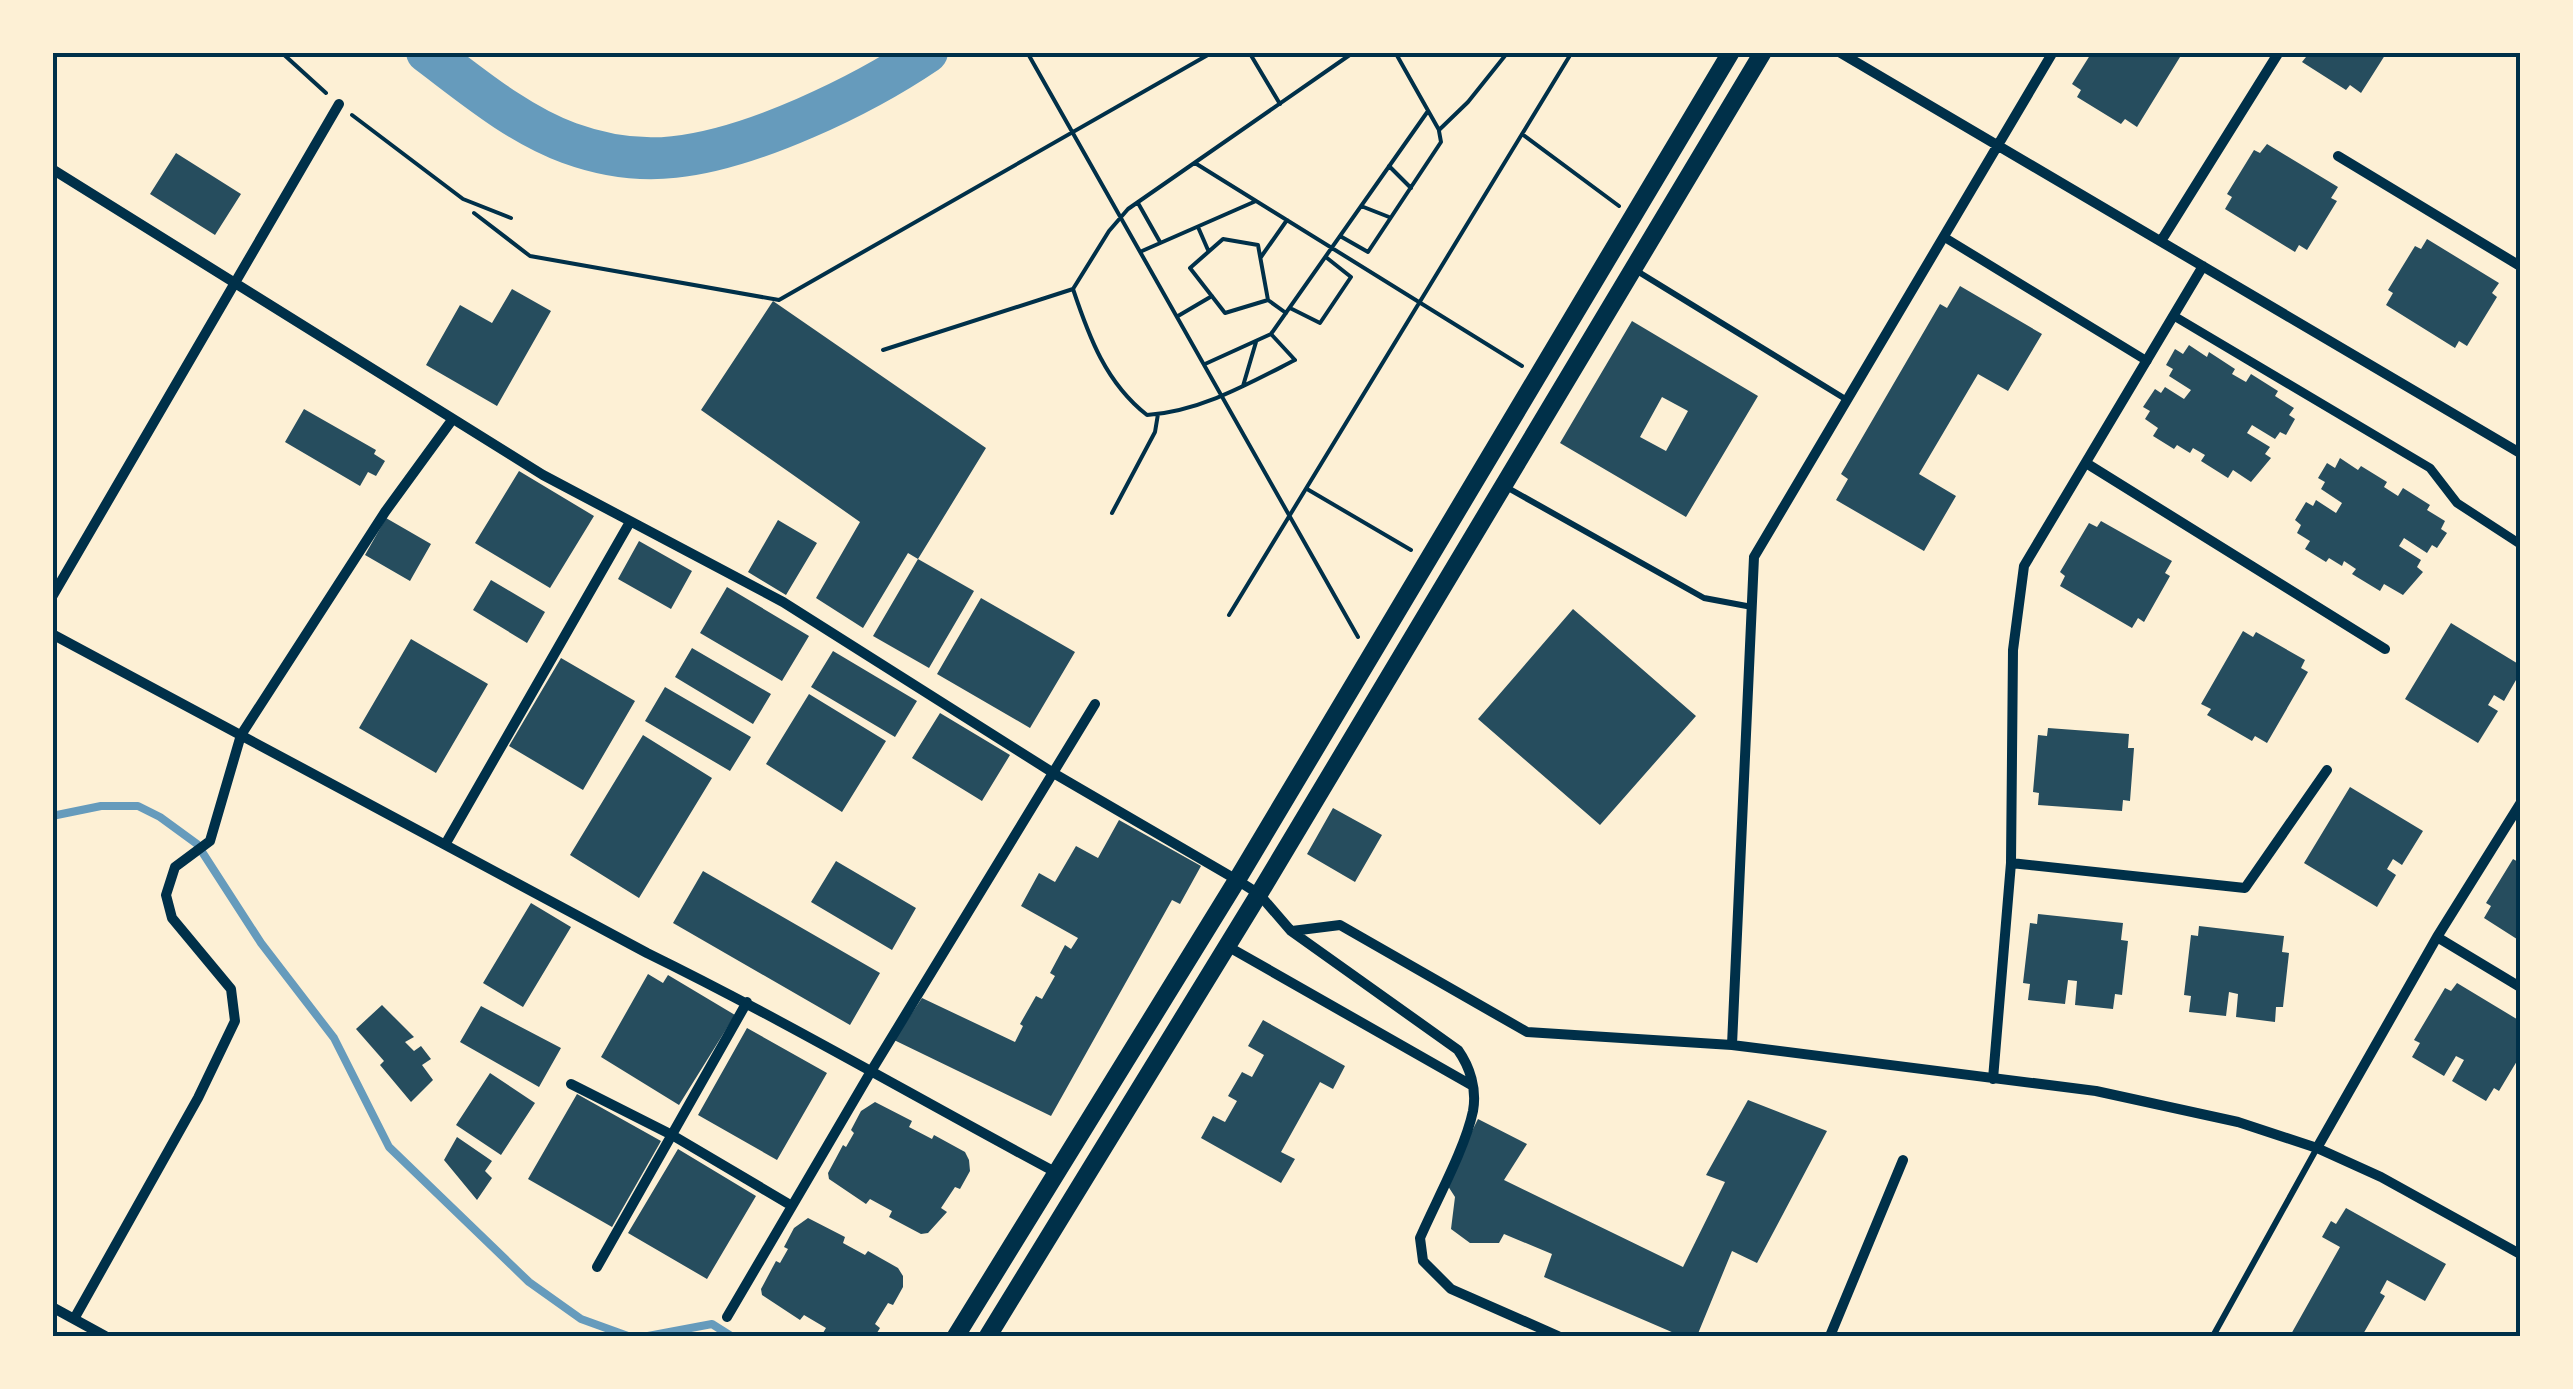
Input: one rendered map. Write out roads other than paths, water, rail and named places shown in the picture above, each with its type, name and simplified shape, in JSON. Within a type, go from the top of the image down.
[{"type":"main road","points":[[956,1336],[1237,880],[1731,52]]},
{"type":"main road","points":[[988,1336],[1227,946],[1763,52]]},
{"type":"street","points":[[1839,52],[2520,452]]},
{"type":"street","points":[[1732,1045],[1754,557],[2053,52]]},
{"type":"street","points":[[2161,241],[2279,52]]},
{"type":"street","points":[[52,597],[339,104]]},
{"type":"street","points":[[2338,156],[2520,266]]},
{"type":"street","points":[[52,169],[452,420],[630,522],[783,602],[1055,774],[1258,894],[1291,931],[1458,1050],[1468,1064],[1474,1110],[1420,1238],[1423,1261],[1451,1289],[1558,1336]]},
{"type":"street","points":[[1944,237],[2147,361]]},
{"type":"street","points":[[1993,1080],[2011,863],[2013,650],[2024,566],[2203,266]]},
{"type":"street","points":[[2174,316],[2430,468],[2456,503],[2520,544]]},
{"type":"street","points":[[74,1320],[198,1098],[235,1021],[231,989],[172,918],[166,896],[174,867],[210,841],[242,735],[385,512],[452,420]]},
{"type":"street","points":[[2086,464],[2385,649]]},
{"type":"street","points":[[446,843],[630,522]]},
{"type":"street","points":[[52,634],[647,953],[747,1002],[1058,1173]]},
{"type":"street","points":[[727,1316],[1095,704]]},
{"type":"street","points":[[2011,863],[2245,888],[2327,770]]},
{"type":"street","points":[[2317,1148],[2436,937],[2520,804]]},
{"type":"street","points":[[1291,931],[1340,925],[1527,1032],[1732,1045],[2096,1092],[2238,1122],[2317,1148],[2382,1177],[2520,1254]]},
{"type":"street","points":[[2436,937],[2520,987]]},
{"type":"street","points":[[1227,946],[1473,1086]]},
{"type":"street","points":[[597,1267],[747,1002]]},
{"type":"street","points":[[571,1084],[672,1135],[792,1206]]},
{"type":"street","points":[[1830,1336],[1903,1160]]},
{"type":"street","points":[[52,1307],[105,1336]]},
{"type":"lane","points":[[1632,268],[1847,400]]},
{"type":"lane","points":[[1502,484],[1704,598],[1752,607]]},
{"type":"lane","points":[[2213,1336],[2317,1148]]},
{"type":"waterway","points":[[427,52],[495,103],[550,135],[594,151],[647,158],[705,152],[771,132],[871,86],[927,52]]},
{"type":"waterway","points":[[52,816],[101,806],[138,806],[197,844],[261,943],[334,1038],[389,1147],[529,1282],[581,1319],[628,1336]]},
{"type":"waterway","points":[[648,1336],[712,1324],[731,1336]]}]
